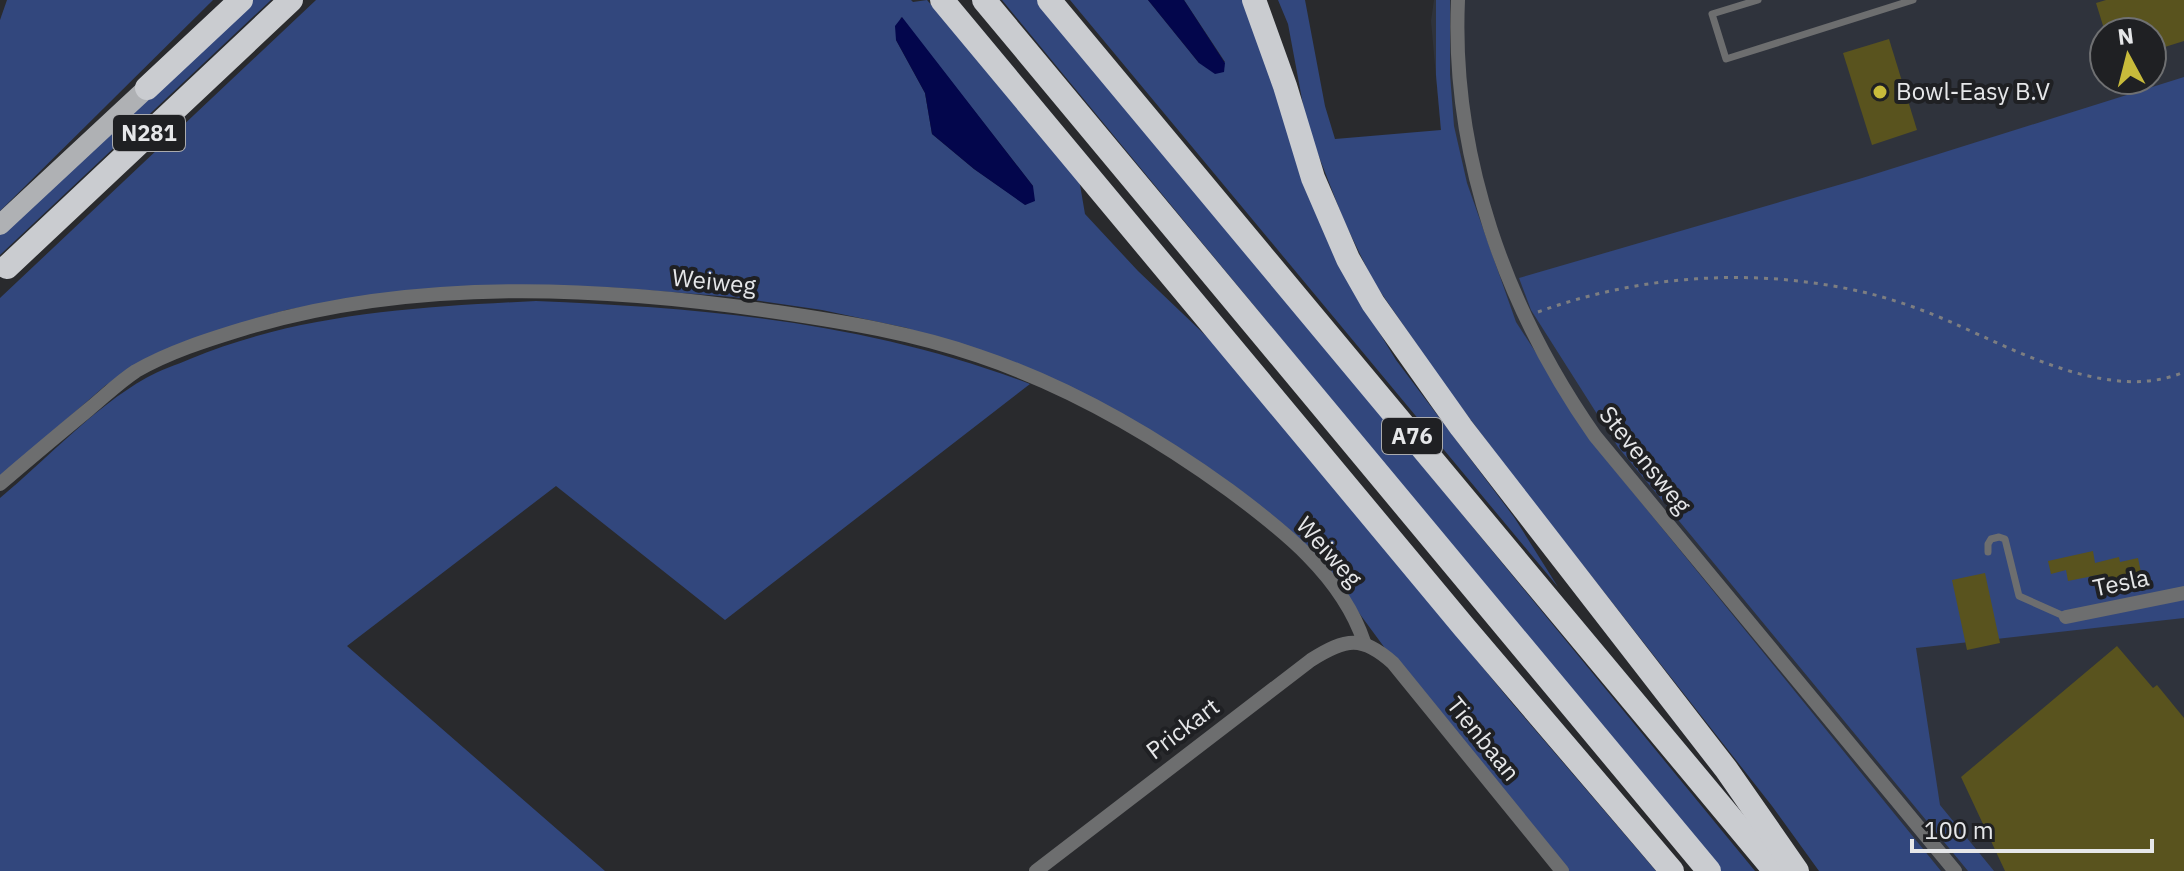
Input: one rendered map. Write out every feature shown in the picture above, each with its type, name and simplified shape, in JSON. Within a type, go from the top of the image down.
[{"type":"highway","name":"N281","points":[[147,88],[241,0]]},
{"type":"highway","name":"N281","points":[[3,270],[291,0]]},
{"type":"highway","points":[[942,0],[1464,627],[1672,871]]},
{"type":"highway","name":"A76","points":[[984,0],[1709,871]]},
{"type":"highway","name":"A76","points":[[1049,0],[1775,871]]},
{"type":"highway","name":"A76","points":[[1254,0],[1313,178],[1348,259],[1373,303],[1461,427],[1726,769],[1797,871]]},
{"type":"main road","name":"N281","points":[[0,225],[147,88]]},
{"type":"street","name":"Stevensweg","points":[[1458,0],[1458,58],[1474,173],[1493,238],[1525,317],[1551,369],[1595,436],[1955,871]]},
{"type":"street","name":"Weiweg","points":[[0,484],[135,372],[175,353],[259,324],[326,308],[510,291],[614,294],[700,301],[801,314],[895,332],[975,354],[1042,380],[1177,455],[1266,518],[1306,554],[1331,584],[1356,619],[1364,642]]},
{"type":"street","name":"Tesla","points":[[2066,617],[2184,593]]},
{"type":"street","name":"Prickart","points":[[1036,871],[1311,660],[1339,644],[1364,642]]},
{"type":"street","name":"Tienbaan","points":[[1364,642],[1393,663],[1562,871]]},
{"type":"lane","points":[[1758,0],[1712,14],[1726,59],[1913,0]]},
{"type":"lane","points":[[1988,552],[1991,539],[2005,539],[2019,596],[2066,617]]},
{"type":"path","points":[[1525,317],[1608,291],[1663,282],[1723,278],[1801,282],[1868,293],[1905,304],[2040,360],[2092,376],[2138,382],[2184,372]]},
{"type":"shaded area","points":[[7,0],[213,0],[0,211],[0,20]]},
{"type":"shaded area","points":[[247,0],[271,0],[0,255],[0,230]]},
{"type":"shaded area","points":[[316,0],[927,0],[1079,179],[1085,214],[1138,271],[1224,353],[1512,703],[1656,871],[1567,871],[1401,670],[1348,598],[1299,539],[1105,408],[907,328],[822,310],[733,297],[619,288],[536,285],[429,290],[344,300],[286,310],[209,333],[140,363],[106,385],[0,477],[0,298]],"holes":[[[901,17],[1033,186],[1026,205],[974,169],[932,134],[925,93],[896,40]]]},
{"type":"shaded area","points":[[1002,0],[1040,0],[1755,871],[1720,871]]},
{"type":"shaded area","points":[[1070,0],[1148,0],[1199,63],[1225,62],[1184,0],[1249,0],[1354,291],[1396,360],[1514,517],[1558,587]]},
{"type":"shaded area","points":[[1148,0],[1184,0],[1225,63],[1224,72],[1215,74],[1199,63]]},
{"type":"shaded area","points":[[1278,0],[1305,0],[1325,106],[1335,139],[1441,130],[1436,75],[1436,0],[1450,0],[1454,126],[1467,183],[1516,322],[1601,453],[1941,871],[1819,871],[1772,806],[1516,480],[1446,387],[1373,281],[1344,221],[1307,126],[1288,24]]},
{"type":"shaded area","points":[[1434,0],[2184,0],[2184,871],[1918,871],[1535,394],[1442,143],[1431,21]]},
{"type":"shaded area","points":[[902,17],[1033,186],[1035,201],[1025,205],[932,134],[925,93],[896,40],[895,26]]},
{"type":"shaded area","points":[[2184,77],[2184,618],[1916,648],[1940,805],[1994,871],[1968,871],[1618,447],[1531,310],[1519,278],[1859,179],[2123,96],[2168,96],[2168,82]]},
{"type":"shaded area","points":[[536,301],[725,314],[848,332],[969,363],[1030,384],[725,620],[556,486],[347,646],[605,871],[0,871],[0,498],[126,390],[157,372],[190,359],[274,331],[317,322],[404,310]]},
{"type":"building","points":[[2106,0],[2184,0],[2184,41],[2168,46],[2168,16],[2100,16],[2096,3]]},
{"type":"building","name":"Bowl-Easy B.V","points":[[1889,39],[1917,130],[1872,145],[1843,53]]},
{"type":"building","points":[[2093,551],[2095,563],[2119,557],[2120,562],[2138,558],[2143,582],[2115,588],[2113,578],[2099,580],[2098,575],[2068,581],[2066,570],[2051,574],[2048,561]]},
{"type":"building","points":[[1985,573],[2000,643],[1967,650],[1952,580]]},
{"type":"building","points":[[2117,646],[2153,688],[2157,685],[2184,718],[2184,871],[2005,871],[1961,777]]},
{"type":"place","name":"Bowl-Easy B.V","points":[[1880,92]]}]
